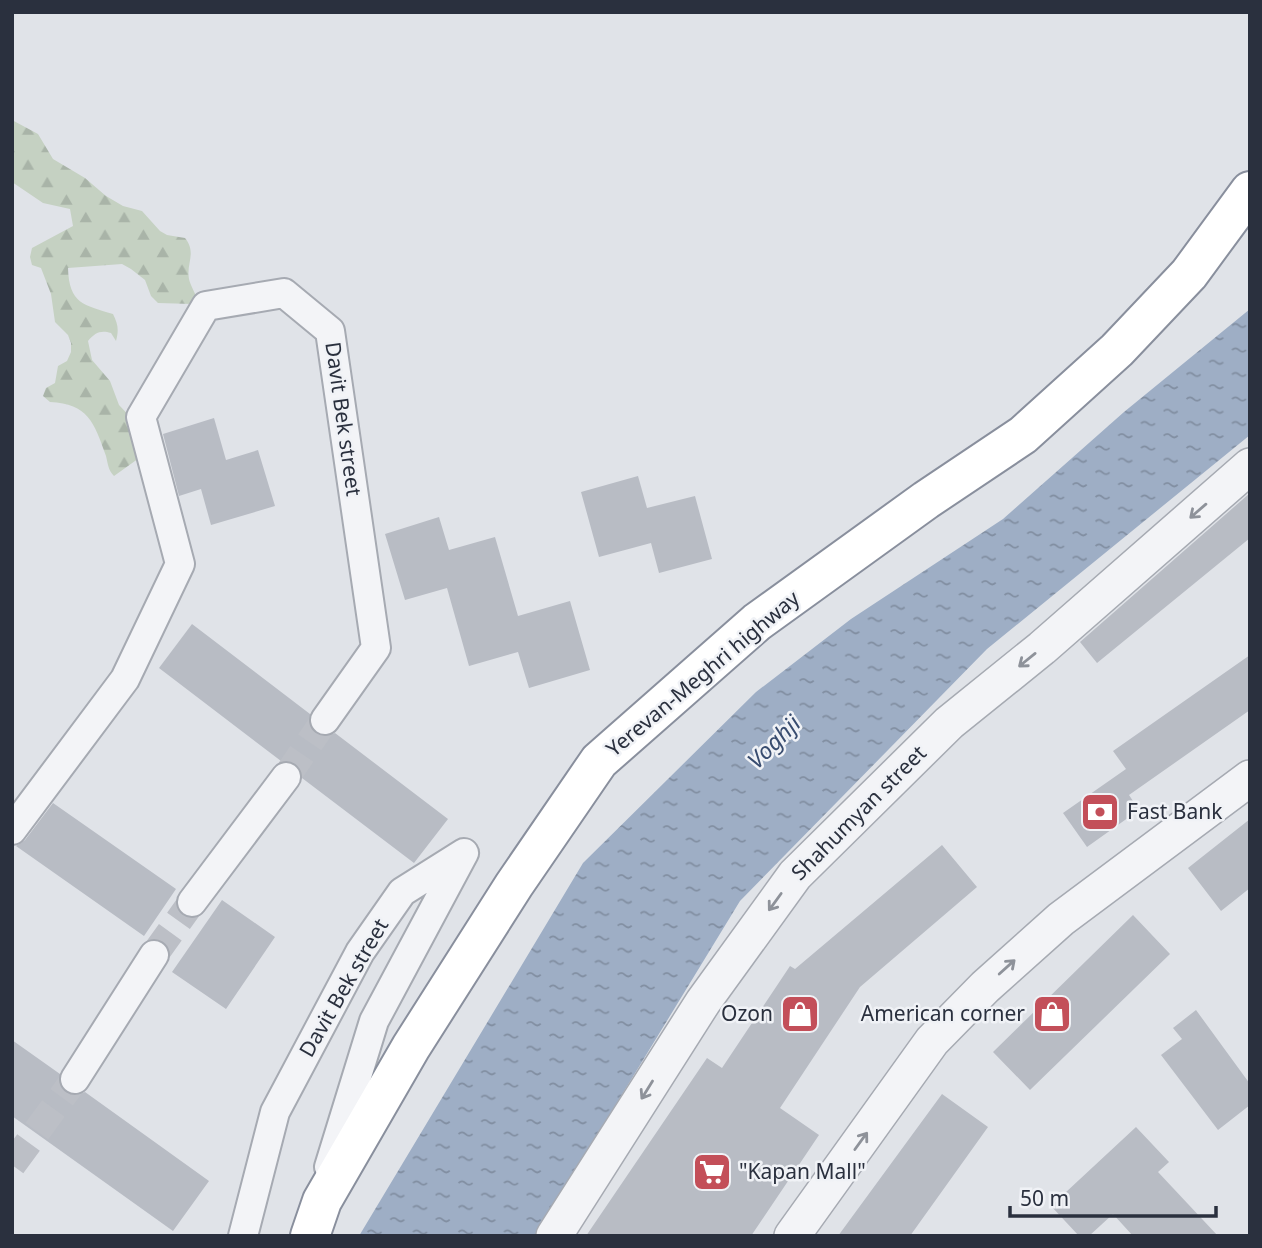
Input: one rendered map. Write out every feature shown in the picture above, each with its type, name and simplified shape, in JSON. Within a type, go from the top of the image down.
[{"type":"highway","name":"Yerevan-Meghri highway","points":[[316,1218],[417,1037],[513,885],[599,761],[757,622],[926,500],[1023,435],[1117,350],[1189,274],[1250,191]]},
{"type":"street","name":"Davit Bek street","points":[[12,830],[125,679],[180,564],[141,417],[206,306],[284,292],[330,331],[376,648],[324,720]]},
{"type":"street","name":"Shahumyan street","points":[[554,1236],[703,1002],[795,875],[949,723],[1042,648],[1250,466]]},
{"type":"street","points":[[192,902],[286,777]]},
{"type":"street","points":[[792,1236],[932,1041],[985,987],[1061,919],[1250,778]]},
{"type":"street","name":"Davit Bek street","points":[[243,1236],[275,1112],[360,952],[402,892],[464,853],[374,1021],[316,1218]]},
{"type":"street","points":[[75,1079],[155,955]]},
{"type":"green space","points":[[12,120],[38,134],[53,159],[123,206],[142,211],[160,231],[185,238],[190,248],[188,273],[196,296],[192,304],[158,303],[151,296],[145,280],[122,264],[68,268],[71,289],[75,296],[86,305],[113,314],[115,318],[118,330],[116,341],[111,333],[101,332],[88,341],[92,360],[110,381],[119,405],[138,425],[149,451],[114,476],[109,469],[98,434],[88,417],[73,406],[50,402],[43,396],[46,388],[55,383],[58,366],[67,361],[71,343],[68,335],[55,322],[51,294],[41,268],[32,265],[30,257],[32,248],[73,226],[70,209],[43,203],[12,182]]},
{"type":"water","name":"Voghji","points":[[1250,309],[1250,435],[987,649],[740,901],[551,1211],[540,1236],[359,1236],[583,863],[756,692],[851,619],[1003,519],[1124,412]]},
{"type":"building","points":[[214,418],[226,460],[258,450],[275,506],[211,525],[201,489],[179,496],[163,434]]},
{"type":"building","points":[[638,476],[647,508],[695,496],[712,559],[659,573],[651,543],[599,557],[581,492]]},
{"type":"building","points":[[1250,493],[1250,538],[1097,663],[1080,642]]},
{"type":"building","points":[[439,517],[449,550],[495,537],[518,616],[570,601],[590,670],[529,688],[518,652],[469,666],[447,588],[405,600],[385,534]]},
{"type":"building","points":[[192,624],[310,714],[310,726],[315,733],[324,737],[335,733],[448,819],[414,863],[302,778],[301,770],[296,764],[281,761],[159,668]]},
{"type":"building","points":[[1250,655],[1250,710],[1129,795],[1139,810],[1087,847],[1063,813],[1126,769],[1113,751]]},
{"type":"building","points":[[53,803],[176,889],[144,936],[16,846],[25,840]]},
{"type":"building","points":[[1250,819],[1250,888],[1221,911],[1188,868]]},
{"type":"building","points":[[942,845],[977,887],[860,987],[780,1108],[819,1135],[751,1236],[586,1236],[707,1058],[722,1068],[790,966],[795,969]]},
{"type":"building","points":[[222,900],[275,937],[226,1009],[172,972]]},
{"type":"building","points":[[1133,915],[1170,954],[1030,1090],[993,1052]]},
{"type":"building","points":[[1196,1010],[1250,1084],[1250,1105],[1218,1130],[1161,1055],[1182,1039],[1173,1028]]},
{"type":"building","points":[[12,1040],[60,1074],[60,1086],[66,1093],[75,1096],[85,1092],[209,1181],[173,1231],[12,1116]]},
{"type":"building","points":[[942,1094],[988,1127],[910,1236],[838,1236]]},
{"type":"building","points":[[1136,1127],[1169,1162],[1158,1172],[1218,1236],[1133,1236],[1113,1214],[1089,1236],[1079,1236],[1051,1206]]},
{"type":"tunnel","points":[[286,777],[325,720]]},
{"type":"tunnel","points":[[154,955],[192,902]]},
{"type":"tunnel","points":[[12,1165],[75,1079]]},
{"type":"place","name":"Fast Bank","points":[[1100,812]]},
{"type":"place","name":"Ozon","points":[[800,1014]]},
{"type":"place","name":"American corner","points":[[1052,1014]]},
{"type":"place","name":"\"Kapan Mall\"","points":[[712,1172]]}]
